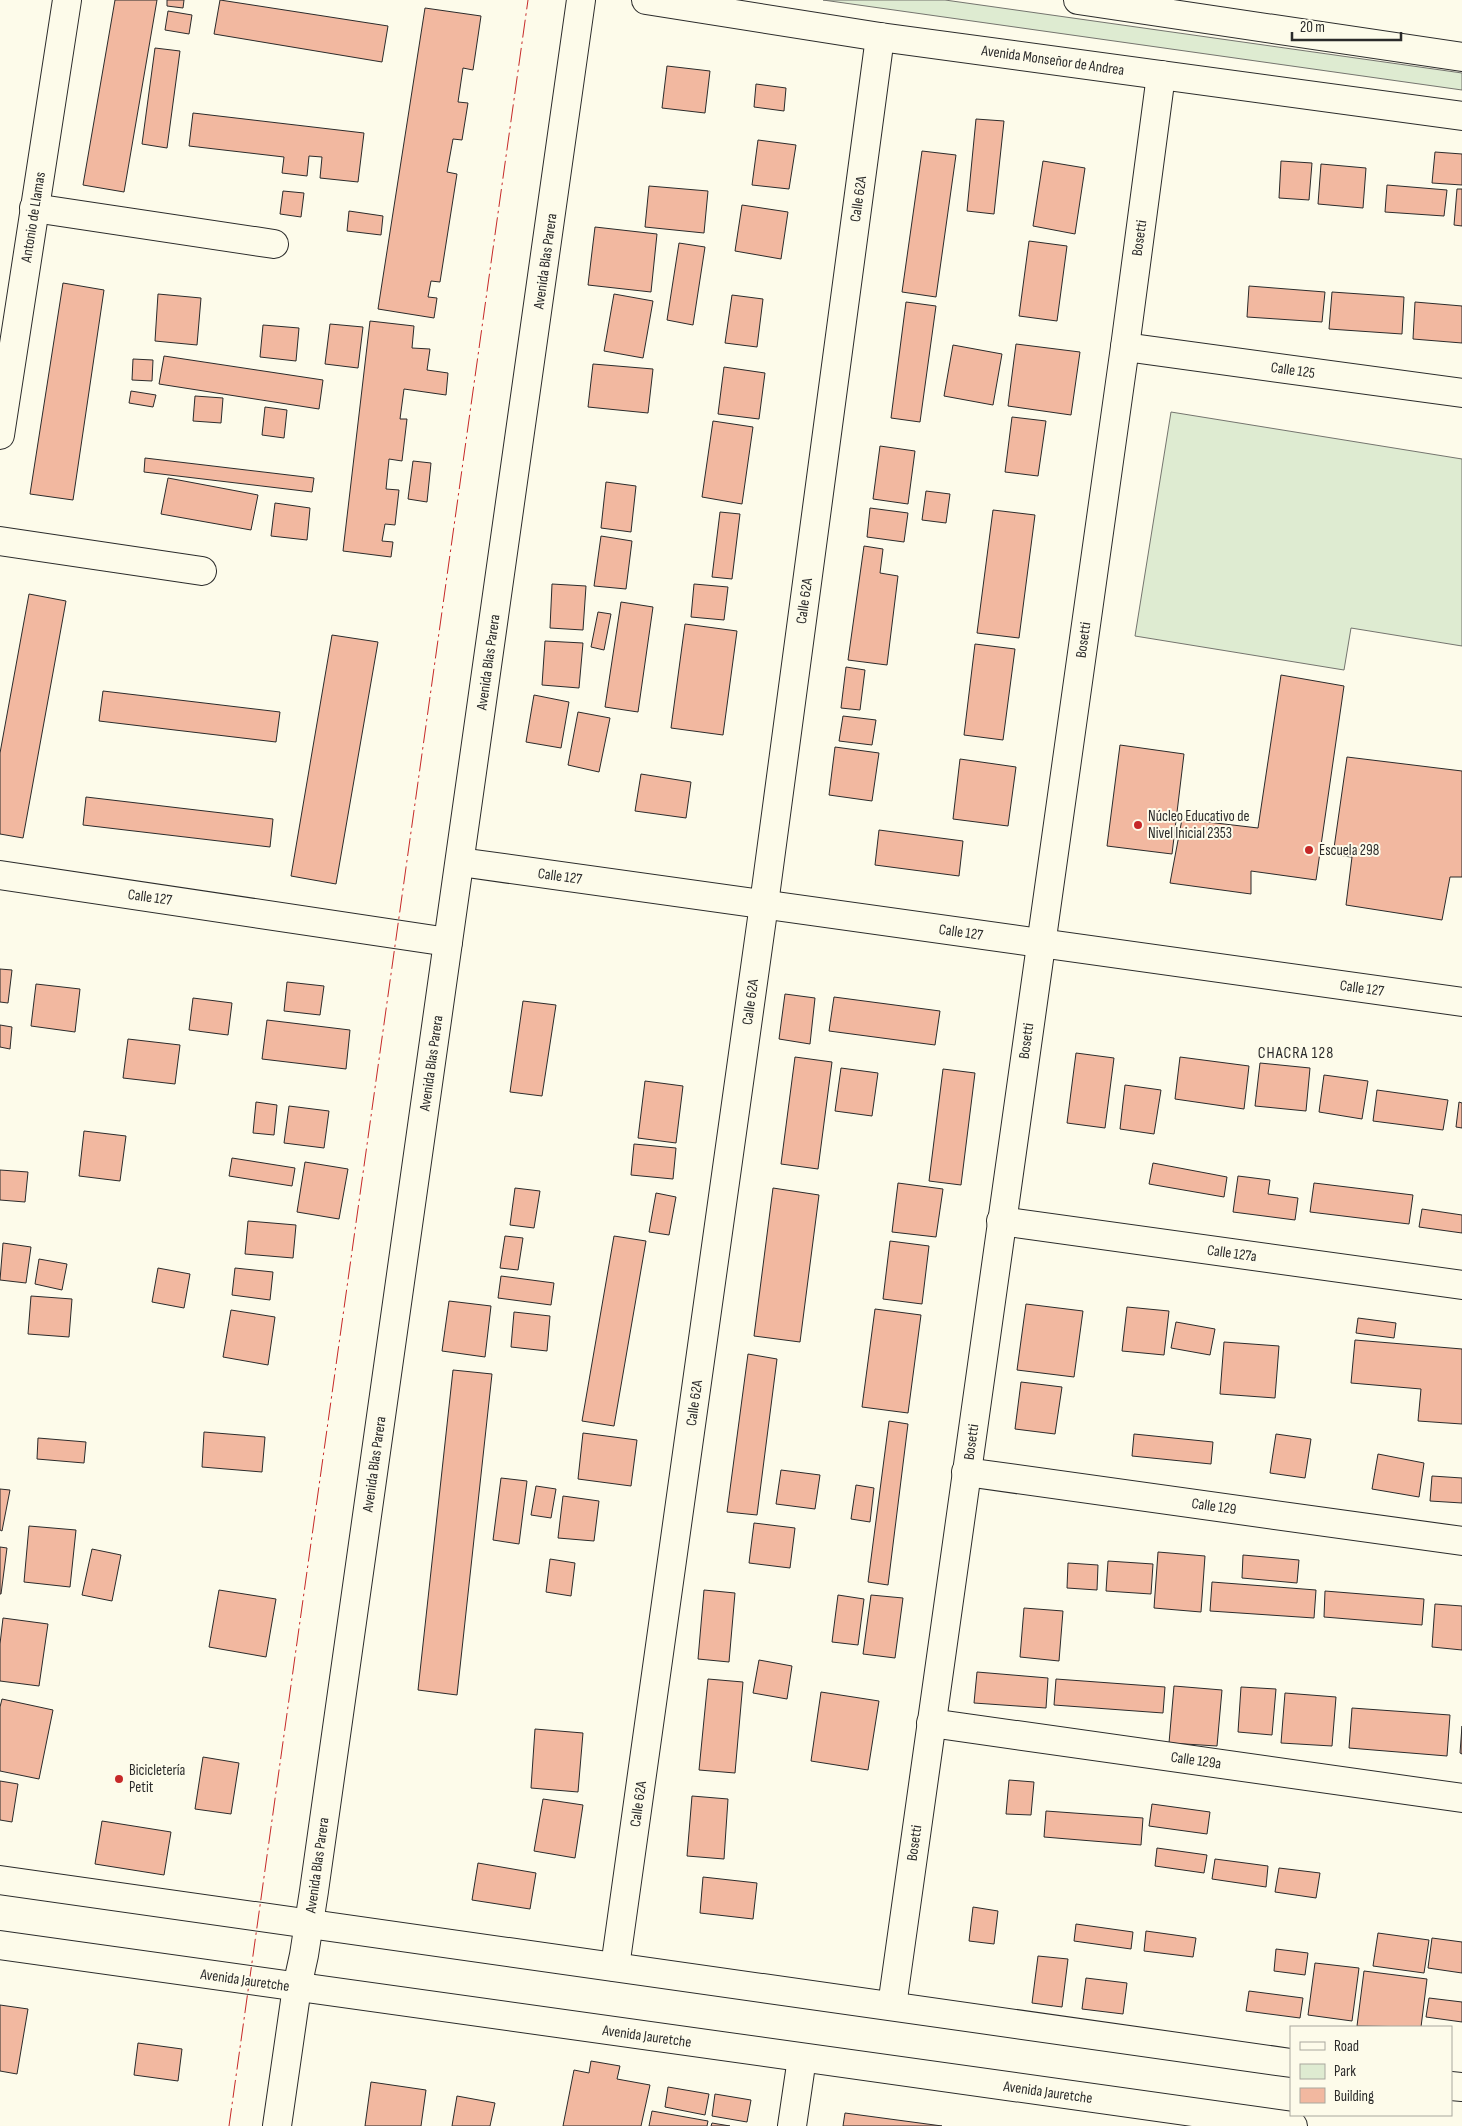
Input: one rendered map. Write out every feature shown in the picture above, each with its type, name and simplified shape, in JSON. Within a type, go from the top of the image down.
[{"type":"street","name":"Antonio de Llamas","points":[[0,435],[3,390],[67,0]]},
{"type":"street","name":"Avenida Blas Parera","points":[[277,2126],[296,1987],[309,1924],[581,0]]},
{"type":"street","name":"Avenida Monseñor de Andrea","points":[[646,0],[880,37],[1462,116]]},
{"type":"street","points":[[1078,0],[1462,56]]},
{"type":"street","name":"Calle 62A","points":[[615,1967],[764,904],[880,37]]},
{"type":"street","name":"Bosetti","points":[[892,2006],[1125,347],[1161,75]]},
{"type":"street","points":[[34,208],[274,244]]},
{"type":"street","name":"Calle 125","points":[[1125,347],[1462,393]]},
{"type":"street","points":[[0,541],[202,571]]},
{"type":"street","name":"Calle 127","points":[[460,862],[1462,1002]]},
{"type":"street","name":"Calle 127","points":[[0,875],[448,942]]},
{"type":"street","name":"Calle 127a","points":[[1001,1221],[1462,1285]]},
{"type":"street","name":"Calle 129","points":[[966,1472],[1462,1541]]},
{"type":"street","name":"Calle 129a","points":[[931,1723],[1462,1798]]},
{"type":"street","points":[[0,1880],[1290,2063]]},
{"type":"street","name":"Avenida Jauretche","points":[[0,1945],[1293,2126]]},
{"type":"street","points":[[792,2126],[802,2058]]},
{"type":"green space","points":[[823,0],[945,0],[1462,73],[1462,90]]},
{"type":"green space","points":[[1171,412],[1462,459],[1462,646],[1351,628],[1344,670],[1135,636]]},
{"type":"building","points":[[115,0],[157,0],[124,192],[83,185]]},
{"type":"building","points":[[167,0],[184,0],[183,8],[167,6]]},
{"type":"building","points":[[220,0],[388,26],[382,62],[214,34]]},
{"type":"building","points":[[425,8],[481,16],[473,70],[463,68],[458,102],[468,103],[462,140],[453,139],[447,172],[457,174],[440,282],[431,281],[428,297],[437,298],[434,318],[378,309]]},
{"type":"building","points":[[168,11],[192,15],[189,34],[165,30]]},
{"type":"building","points":[[155,48],[180,51],[167,148],[142,144]]},
{"type":"building","points":[[667,66],[710,71],[705,113],[662,108]]},
{"type":"building","points":[[756,84],[786,88],[784,111],[754,107]]},
{"type":"building","points":[[193,113],[364,133],[358,182],[320,178],[322,157],[309,156],[307,176],[282,173],[284,157],[189,146]]},
{"type":"building","points":[[976,119],[1004,121],[994,214],[967,211]]},
{"type":"building","points":[[758,140],[796,145],[789,189],[752,185]]},
{"type":"building","points":[[922,151],[956,155],[936,297],[902,292]]},
{"type":"building","points":[[1435,152],[1462,154],[1462,185],[1432,183]]},
{"type":"building","points":[[1043,161],[1085,168],[1075,234],[1033,226]]},
{"type":"building","points":[[1281,161],[1312,163],[1309,200],[1279,198]]},
{"type":"building","points":[[1321,164],[1366,168],[1363,208],[1318,204]]},
{"type":"building","points":[[1387,185],[1447,190],[1444,216],[1385,212]]},
{"type":"building","points":[[649,186],[708,191],[704,233],[645,227]]},
{"type":"building","points":[[1457,189],[1462,189],[1462,226],[1454,225]]},
{"type":"building","points":[[283,191],[304,193],[301,217],[280,214]]},
{"type":"building","points":[[742,205],[788,212],[781,259],[735,251]]},
{"type":"building","points":[[349,211],[383,216],[381,235],[347,231]]},
{"type":"building","points":[[595,227],[657,234],[651,292],[588,285]]},
{"type":"building","points":[[1029,241],[1067,246],[1057,321],[1019,316]]},
{"type":"building","points":[[679,243],[705,247],[693,325],[667,320]]},
{"type":"building","points":[[63,283],[104,290],[73,500],[30,494]]},
{"type":"building","points":[[1249,286],[1325,292],[1322,322],[1247,317]]},
{"type":"building","points":[[1332,292],[1404,297],[1402,334],[1329,329]]},
{"type":"building","points":[[158,294],[201,298],[197,345],[155,341]]},
{"type":"building","points":[[614,294],[653,301],[643,358],[604,351]]},
{"type":"building","points":[[732,295],[763,299],[757,347],[725,343]]},
{"type":"building","points":[[906,302],[936,306],[920,422],[891,418]]},
{"type":"building","points":[[1415,302],[1462,306],[1462,343],[1413,339]]},
{"type":"building","points":[[370,321],[414,326],[412,348],[430,349],[427,370],[448,373],[446,395],[404,389],[400,419],[407,419],[402,461],[389,459],[386,489],[399,490],[395,525],[385,524],[382,541],[393,542],[391,557],[343,551]]},
{"type":"building","points":[[330,324],[363,327],[358,368],[325,364]]},
{"type":"building","points":[[263,325],[299,328],[296,361],[260,357]]},
{"type":"building","points":[[1016,344],[1080,352],[1071,415],[1008,406]]},
{"type":"building","points":[[953,345],[1002,354],[993,405],[944,396]]},
{"type":"building","points":[[164,356],[323,380],[319,409],[159,384]]},
{"type":"building","points":[[133,359],[153,360],[152,381],[132,380]]},
{"type":"building","points":[[593,364],[653,369],[648,413],[588,407]]},
{"type":"building","points":[[724,367],[765,373],[759,419],[718,414]]},
{"type":"building","points":[[131,391],[156,395],[153,407],[129,403]]},
{"type":"building","points":[[195,396],[223,398],[221,423],[193,421]]},
{"type":"building","points":[[265,407],[287,410],[284,438],[262,435]]},
{"type":"building","points":[[1012,417],[1046,421],[1038,476],[1005,472]]},
{"type":"building","points":[[713,421],[753,427],[742,504],[702,497]]},
{"type":"building","points":[[880,446],[915,451],[908,504],[873,499]]},
{"type":"building","points":[[145,458],[314,478],[312,492],[144,472]]},
{"type":"building","points":[[413,461],[431,463],[427,502],[408,499]]},
{"type":"building","points":[[168,478],[258,495],[251,530],[161,514]]},
{"type":"building","points":[[606,482],[636,486],[631,532],[601,528]]},
{"type":"building","points":[[926,491],[950,494],[946,523],[922,520]]},
{"type":"building","points":[[275,503],[310,508],[307,540],[271,536]]},
{"type":"building","points":[[870,508],[908,513],[904,542],[867,537]]},
{"type":"building","points":[[993,510],[1035,515],[1019,638],[977,633]]},
{"type":"building","points":[[720,512],[740,514],[732,579],[712,577]]},
{"type":"building","points":[[601,536],[632,541],[626,589],[594,586]]},
{"type":"building","points":[[864,546],[883,549],[880,573],[898,576],[887,665],[848,660]]},
{"type":"building","points":[[552,584],[586,586],[583,630],[550,628]]},
{"type":"building","points":[[694,584],[728,587],[724,620],[691,617]]},
{"type":"building","points":[[29,594],[66,601],[23,838],[0,834],[0,753]]},
{"type":"building","points":[[621,602],[653,607],[638,712],[605,707]]},
{"type":"building","points":[[598,612],[611,614],[604,650],[591,647]]},
{"type":"building","points":[[685,624],[737,631],[723,735],[671,728]]},
{"type":"building","points":[[332,635],[378,642],[336,884],[291,876]]},
{"type":"building","points":[[545,641],[583,643],[579,688],[542,685]]},
{"type":"building","points":[[975,644],[1015,649],[1003,740],[964,735]]},
{"type":"building","points":[[846,667],[865,670],[860,710],[841,708]]},
{"type":"building","points":[[1281,675],[1344,686],[1316,880],[1251,871],[1251,894],[1170,883],[1182,819],[1258,828]]},
{"type":"building","points":[[103,691],[280,712],[276,742],[99,721]]},
{"type":"building","points":[[534,695],[569,702],[561,748],[526,742]]},
{"type":"building","points":[[578,712],[610,718],[599,772],[568,765]]},
{"type":"building","points":[[843,716],[876,720],[872,745],[839,741]]},
{"type":"building","points":[[1120,745],[1184,754],[1172,854],[1107,846]]},
{"type":"building","points":[[835,747],[879,753],[872,801],[829,795]]},
{"type":"building","points":[[1347,757],[1462,771],[1462,877],[1450,877],[1442,920],[1346,905],[1352,857],[1333,855]]},
{"type":"building","points":[[960,759],[1016,767],[1008,826],[953,819]]},
{"type":"building","points":[[641,774],[691,782],[686,818],[635,811]]},
{"type":"building","points":[[86,797],[273,819],[270,847],[83,825]]},
{"type":"building","points":[[879,830],[963,841],[959,876],[875,865]]},
{"type":"building","points":[[0,969],[12,970],[8,1003],[0,1002]]},
{"type":"building","points":[[287,982],[324,986],[320,1015],[284,1011]]},
{"type":"building","points":[[36,984],[80,989],[75,1032],[31,1026]]},
{"type":"building","points":[[785,994],[815,998],[810,1044],[779,1039]]},
{"type":"building","points":[[834,997],[940,1011],[935,1045],[829,1031]]},
{"type":"building","points":[[193,998],[232,1003],[228,1035],[189,1030]]},
{"type":"building","points":[[523,1001],[556,1005],[542,1096],[510,1092]]},
{"type":"building","points":[[267,1020],[350,1030],[346,1069],[262,1059]]},
{"type":"building","points":[[0,1025],[12,1027],[10,1049],[0,1047]]},
{"type":"building","points":[[128,1039],[180,1045],[175,1084],[123,1078]]},
{"type":"building","points":[[1076,1053],[1114,1058],[1105,1128],[1067,1123]]},
{"type":"building","points":[[795,1057],[832,1062],[818,1169],[781,1164]]},
{"type":"building","points":[[1180,1057],[1249,1066],[1244,1109],[1175,1099]]},
{"type":"building","points":[[1260,1063],[1310,1068],[1306,1111],[1255,1106]]},
{"type":"building","points":[[841,1068],[878,1073],[872,1116],[835,1111]]},
{"type":"building","points":[[943,1069],[975,1073],[961,1185],[929,1181]]},
{"type":"building","points":[[1324,1075],[1368,1081],[1362,1119],[1319,1112]]},
{"type":"building","points":[[645,1081],[683,1086],[676,1143],[638,1138]]},
{"type":"building","points":[[1125,1085],[1161,1090],[1154,1134],[1120,1129]]},
{"type":"building","points":[[1377,1090],[1448,1100],[1443,1130],[1373,1121]]},
{"type":"building","points":[[256,1102],[277,1105],[274,1135],[253,1133]]},
{"type":"building","points":[[1459,1102],[1462,1103],[1462,1128],[1456,1127]]},
{"type":"building","points":[[289,1106],[329,1111],[324,1148],[284,1143]]},
{"type":"building","points":[[84,1131],[126,1136],[120,1181],[79,1176]]},
{"type":"building","points":[[634,1144],[676,1148],[673,1179],[631,1175]]},
{"type":"building","points":[[232,1158],[295,1168],[292,1186],[229,1176]]},
{"type":"building","points":[[305,1162],[348,1169],[339,1219],[297,1212]]},
{"type":"building","points":[[1153,1163],[1227,1177],[1224,1197],[1149,1184]]},
{"type":"building","points":[[0,1170],[28,1172],[25,1202],[0,1200]]},
{"type":"building","points":[[1238,1176],[1270,1180],[1268,1194],[1298,1198],[1295,1220],[1233,1212]]},
{"type":"building","points":[[898,1183],[943,1189],[936,1237],[892,1232]]},
{"type":"building","points":[[1314,1183],[1413,1195],[1409,1224],[1310,1212]]},
{"type":"building","points":[[515,1188],[540,1191],[534,1228],[510,1225]]},
{"type":"building","points":[[773,1188],[819,1195],[800,1342],[754,1336]]},
{"type":"building","points":[[656,1193],[676,1197],[669,1235],[649,1232]]},
{"type":"building","points":[[1422,1209],[1462,1215],[1462,1233],[1419,1227]]},
{"type":"building","points":[[248,1221],[296,1225],[293,1258],[245,1254]]},
{"type":"building","points":[[505,1236],[523,1238],[518,1270],[500,1268]]},
{"type":"building","points":[[614,1236],[646,1241],[614,1426],[582,1421]]},
{"type":"building","points":[[890,1241],[929,1246],[922,1304],[883,1299]]},
{"type":"building","points":[[3,1243],[31,1247],[26,1283],[0,1280]]},
{"type":"building","points":[[39,1259],[67,1264],[62,1290],[35,1284]]},
{"type":"building","points":[[158,1268],[190,1274],[184,1308],[152,1302]]},
{"type":"building","points":[[235,1268],[273,1272],[270,1300],[232,1295]]},
{"type":"building","points":[[501,1276],[554,1283],[551,1305],[498,1298]]},
{"type":"building","points":[[31,1296],[72,1299],[69,1337],[28,1334]]},
{"type":"building","points":[[449,1301],[491,1306],[485,1357],[442,1351]]},
{"type":"building","points":[[1026,1304],[1083,1311],[1074,1377],[1017,1370]]},
{"type":"building","points":[[1127,1307],[1169,1311],[1164,1355],[1122,1351]]},
{"type":"building","points":[[875,1309],[921,1315],[908,1413],[862,1407]]},
{"type":"building","points":[[231,1310],[275,1317],[268,1365],[223,1357]]},
{"type":"building","points":[[514,1312],[550,1316],[547,1351],[511,1347]]},
{"type":"building","points":[[1358,1318],[1396,1323],[1394,1338],[1356,1333]]},
{"type":"building","points":[[1176,1322],[1215,1329],[1210,1355],[1171,1348]]},
{"type":"building","points":[[1355,1340],[1462,1349],[1462,1424],[1418,1421],[1421,1389],[1351,1383]]},
{"type":"building","points":[[1224,1342],[1279,1346],[1275,1398],[1220,1394]]},
{"type":"building","points":[[748,1354],[777,1359],[757,1515],[727,1512]]},
{"type":"building","points":[[453,1370],[492,1374],[457,1695],[418,1690]]},
{"type":"building","points":[[1021,1382],[1062,1387],[1055,1434],[1015,1429]]},
{"type":"building","points":[[889,1421],[908,1424],[888,1585],[868,1582]]},
{"type":"building","points":[[204,1432],[265,1437],[262,1472],[202,1467]]},
{"type":"building","points":[[583,1433],[637,1440],[631,1486],[578,1479]]},
{"type":"building","points":[[1134,1434],[1213,1442],[1211,1464],[1132,1456]]},
{"type":"building","points":[[1276,1434],[1311,1439],[1305,1478],[1270,1473]]},
{"type":"building","points":[[38,1438],[86,1442],[84,1463],[37,1459]]},
{"type":"building","points":[[1378,1454],[1424,1463],[1419,1497],[1372,1489]]},
{"type":"building","points":[[781,1470],[820,1475],[815,1509],[776,1504]]},
{"type":"building","points":[[1432,1476],[1462,1478],[1462,1503],[1430,1501]]},
{"type":"building","points":[[501,1478],[527,1481],[519,1544],[493,1540]]},
{"type":"building","points":[[856,1485],[874,1488],[870,1522],[851,1519]]},
{"type":"building","points":[[536,1486],[556,1489],[551,1518],[531,1515]]},
{"type":"building","points":[[0,1489],[10,1490],[2,1531],[0,1530]]},
{"type":"building","points":[[563,1496],[599,1501],[594,1541],[558,1538]]},
{"type":"building","points":[[754,1523],[795,1528],[790,1568],[749,1563]]},
{"type":"building","points":[[29,1526],[76,1530],[70,1587],[24,1582]]},
{"type":"building","points":[[0,1547],[7,1548],[1,1594],[0,1594]]},
{"type":"building","points":[[92,1549],[121,1555],[112,1601],[82,1595]]},
{"type":"building","points":[[1158,1552],[1205,1556],[1201,1612],[1154,1608]]},
{"type":"building","points":[[1243,1555],[1299,1560],[1297,1583],[1242,1578]]},
{"type":"building","points":[[550,1559],[575,1563],[571,1596],[546,1592]]},
{"type":"building","points":[[1108,1561],[1153,1564],[1151,1594],[1106,1591]]},
{"type":"building","points":[[1068,1563],[1098,1565],[1097,1590],[1067,1588]]},
{"type":"building","points":[[1212,1582],[1316,1590],[1314,1618],[1210,1611]]},
{"type":"building","points":[[219,1590],[276,1599],[266,1657],[209,1647]]},
{"type":"building","points":[[704,1590],[735,1593],[729,1662],[698,1659]]},
{"type":"building","points":[[1325,1591],[1424,1599],[1422,1625],[1324,1617]]},
{"type":"building","points":[[838,1595],[864,1599],[858,1645],[832,1642]]},
{"type":"building","points":[[871,1595],[903,1598],[895,1658],[863,1654]]},
{"type":"building","points":[[1435,1604],[1462,1606],[1462,1650],[1432,1647]]},
{"type":"building","points":[[1024,1608],[1063,1611],[1059,1661],[1020,1657]]},
{"type":"building","points":[[3,1618],[48,1624],[39,1686],[0,1681],[0,1644]]},
{"type":"building","points":[[759,1660],[792,1666],[787,1699],[753,1693]]},
{"type":"building","points":[[977,1672],[1048,1678],[1046,1708],[974,1703]]},
{"type":"building","points":[[708,1679],[743,1682],[735,1773],[699,1770]]},
{"type":"building","points":[[1056,1679],[1165,1687],[1163,1713],[1054,1705]]},
{"type":"building","points":[[1174,1686],[1222,1690],[1217,1746],[1169,1743]]},
{"type":"building","points":[[1241,1687],[1276,1689],[1272,1735],[1238,1732]]},
{"type":"building","points":[[821,1692],[879,1701],[868,1770],[811,1761]]},
{"type":"building","points":[[1285,1693],[1336,1697],[1332,1746],[1281,1743]]},
{"type":"building","points":[[2,1699],[53,1710],[39,1779],[0,1771],[0,1707]]},
{"type":"building","points":[[1352,1708],[1450,1715],[1447,1756],[1349,1748]]},
{"type":"building","points":[[1462,1726],[1462,1754],[1460,1753]]},
{"type":"building","points":[[535,1729],[583,1733],[578,1792],[531,1788]]},
{"type":"building","points":[[203,1757],[239,1763],[231,1814],[195,1809]]},
{"type":"building","points":[[1009,1780],[1034,1782],[1031,1815],[1006,1814]]},
{"type":"building","points":[[0,1781],[18,1784],[12,1822],[0,1820]]},
{"type":"building","points":[[692,1796],[728,1799],[724,1859],[687,1856]]},
{"type":"building","points":[[543,1799],[583,1805],[575,1858],[534,1851]]},
{"type":"building","points":[[1152,1804],[1210,1812],[1207,1834],[1149,1826]]},
{"type":"building","points":[[1046,1811],[1143,1818],[1141,1845],[1044,1837]]},
{"type":"building","points":[[102,1821],[171,1832],[164,1875],[95,1864]]},
{"type":"building","points":[[1157,1848],[1207,1855],[1204,1873],[1155,1866]]},
{"type":"building","points":[[1215,1859],[1268,1866],[1266,1887],[1212,1879]]},
{"type":"building","points":[[478,1863],[536,1873],[530,1909],[472,1900]]},
{"type":"building","points":[[1279,1868],[1320,1873],[1316,1898],[1275,1892]]},
{"type":"building","points":[[703,1877],[757,1883],[753,1919],[700,1913]]},
{"type":"building","points":[[973,1907],[998,1911],[994,1944],[969,1941]]},
{"type":"building","points":[[1076,1924],[1133,1932],[1131,1949],[1074,1941]]},
{"type":"building","points":[[1146,1931],[1196,1938],[1193,1957],[1144,1951]]},
{"type":"building","points":[[1378,1933],[1429,1940],[1424,1973],[1373,1966]]},
{"type":"building","points":[[1432,1938],[1462,1942],[1462,1973],[1428,1968]]},
{"type":"building","points":[[1276,1949],[1308,1953],[1305,1975],[1274,1971]]},
{"type":"building","points":[[1038,1956],[1068,1959],[1062,2007],[1032,2003]]},
{"type":"building","points":[[1315,1963],[1359,1968],[1352,2021],[1308,2015]]},
{"type":"building","points":[[1364,1971],[1427,1979],[1421,2026],[1357,2026]]},
{"type":"building","points":[[1086,1978],[1127,1983],[1123,2014],[1082,2009]]},
{"type":"building","points":[[1249,1991],[1303,1998],[1300,2018],[1246,2011]]},
{"type":"building","points":[[1429,1998],[1462,2002],[1462,2022],[1426,2017]]},
{"type":"building","points":[[0,2005],[28,2009],[17,2074],[0,2071]]},
{"type":"building","points":[[138,2043],[182,2049],[178,2081],[134,2075]]},
{"type":"building","points":[[591,2061],[620,2066],[617,2079],[650,2085],[641,2126],[563,2126],[574,2070],[589,2073]]},
{"type":"building","points":[[371,2082],[426,2090],[421,2126],[365,2126]]},
{"type":"building","points":[[668,2087],[709,2094],[705,2115],[665,2107]]},
{"type":"building","points":[[715,2094],[751,2100],[747,2122],[712,2116]]},
{"type":"building","points":[[457,2096],[495,2103],[490,2126],[452,2126]]},
{"type":"building","points":[[652,2111],[708,2121],[707,2126],[649,2126]]},
{"type":"building","points":[[845,2113],[942,2126],[843,2126]]},
{"type":"building","points":[[712,2123],[730,2126],[711,2126]]},
{"type":"power","points":[[229,2126],[528,0]]},
{"type":"place","name":"Núcleo Educativo de Nivel Inicial 2353","points":[[1138,825]]},
{"type":"place","name":"Escuela 298","points":[[1309,850]]},
{"type":"place","name":"Bicicletería Petit","points":[[119,1779]]},
{"type":"district","name":"CHACRA 128","points":[[1296,1052]]}]
